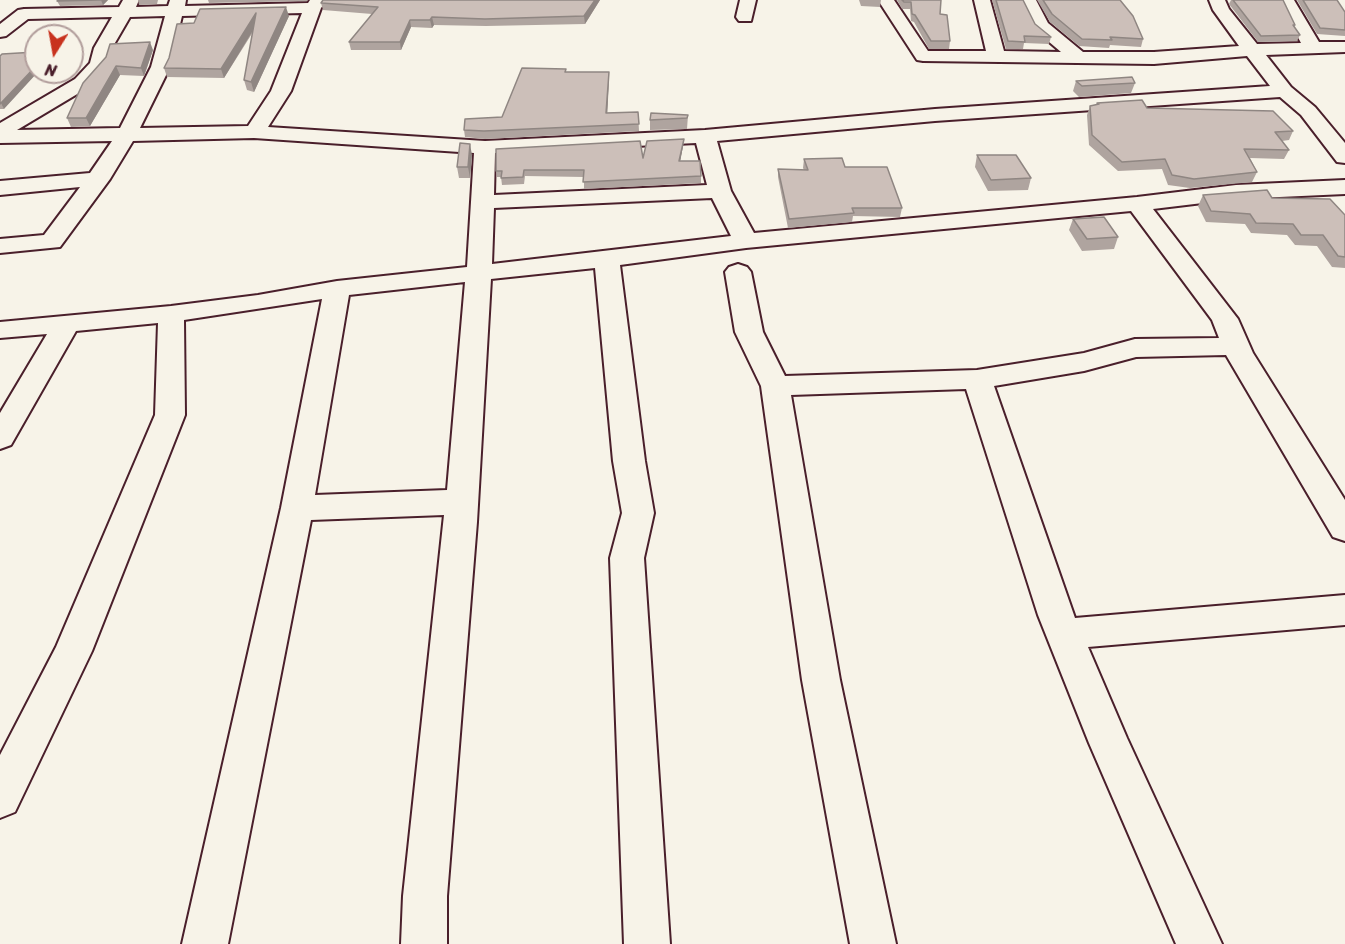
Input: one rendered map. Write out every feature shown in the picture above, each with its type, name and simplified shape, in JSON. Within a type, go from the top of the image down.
[{"type":"street","points":[[886,0],[923,56],[1154,58],[1252,50],[1345,47]]},
{"type":"street","points":[[982,0],[997,58]]},
{"type":"street","points":[[1028,0],[1041,26],[1079,58]]},
{"type":"street","points":[[1217,0],[1221,10],[1284,91],[1308,111],[1345,157]]},
{"type":"street","points":[[1286,0],[1313,48]]},
{"type":"street","points":[[0,15],[29,7],[316,4],[281,91],[254,132]]},
{"type":"street","points":[[0,132],[82,83],[99,64],[103,48],[128,5]]},
{"type":"street","points":[[0,246],[51,242],[99,179],[127,135],[158,74],[176,5]]},
{"type":"street","points":[[0,32],[29,7]]},
{"type":"street","points":[[0,137],[254,132],[485,147],[705,136],[935,115],[1284,91]]},
{"type":"street","points":[[705,136],[742,257],[749,332],[775,386],[822,680],[873,944]]},
{"type":"street","points":[[424,944],[425,896],[461,502],[479,273],[485,147]]},
{"type":"street","points":[[0,188],[99,179]]},
{"type":"street","points":[[0,330],[171,314],[258,303],[337,289],[607,259],[742,257],[1236,192],[1345,187]]},
{"type":"street","points":[[483,202],[720,191]]},
{"type":"street","points":[[1137,204],[1225,319],[1236,346],[1345,528]]},
{"type":"street","points":[[607,259],[629,461],[638,513],[627,558],[647,944]]},
{"type":"street","points":[[205,944],[297,508],[337,289]]},
{"type":"street","points":[[0,798],[73,651],[170,415],[171,314]]},
{"type":"street","points":[[0,438],[66,325]]},
{"type":"street","points":[[775,386],[977,379],[1084,362],[1135,348],[1236,346]]},
{"type":"street","points":[[977,379],[1064,634],[1108,743],[1198,944]]},
{"type":"street","points":[[297,508],[461,502]]},
{"type":"street","points":[[1064,634],[1345,610]]},
{"type":"building","points":[[323,0],[595,0],[584,16],[485,19],[432,17],[430,20],[410,20],[400,42],[349,42],[378,7],[321,3]]},
{"type":"building","points":[[902,0],[941,0],[940,14],[947,15],[950,41],[931,41],[915,15],[912,14],[911,2]]},
{"type":"building","points":[[996,0],[1023,0],[1035,24],[1051,37],[1024,36],[1025,42],[1008,41]]},
{"type":"building","points":[[1043,0],[1120,0],[1133,16],[1143,39],[1110,37],[1112,40],[1082,39],[1052,14]]},
{"type":"building","points":[[1233,0],[1283,0],[1295,25],[1293,25],[1300,35],[1261,36]]},
{"type":"building","points":[[1303,0],[1337,0],[1345,12],[1345,30],[1320,28]]},
{"type":"building","points":[[286,7],[251,82],[244,80],[256,13],[221,69],[164,68],[169,58],[177,24],[194,23],[200,9]]},
{"type":"building","points":[[150,42],[141,68],[116,66],[86,118],[67,118],[83,84],[106,57],[110,44]]},
{"type":"building","points":[[24,53],[24,79],[0,104],[0,56]]},
{"type":"building","points":[[522,68],[566,69],[565,72],[609,72],[606,113],[638,112],[639,124],[464,130],[465,119],[502,117]]},
{"type":"building","points":[[1132,77],[1135,83],[1082,86],[1076,81]]},
{"type":"building","points":[[1142,100],[1147,108],[1273,111],[1293,131],[1275,132],[1289,150],[1244,149],[1257,172],[1194,179],[1172,175],[1165,159],[1122,162],[1092,135],[1090,106],[1099,104],[1097,103]]},
{"type":"building","points":[[651,113],[688,115],[687,118],[650,120]]},
{"type":"building","points":[[684,139],[679,161],[700,161],[701,176],[583,182],[584,170],[524,170],[523,177],[501,178],[502,171],[496,171],[496,149],[640,141],[643,158],[647,141]]},
{"type":"building","points":[[460,143],[470,144],[468,167],[457,167]]},
{"type":"building","points":[[977,155],[1016,155],[1031,178],[991,180]]},
{"type":"building","points":[[842,158],[845,167],[887,167],[902,208],[852,208],[854,213],[789,219],[778,169],[808,170],[804,159]]},
{"type":"building","points":[[1267,190],[1272,198],[1330,199],[1345,215],[1345,257],[1338,256],[1323,235],[1301,235],[1293,224],[1256,223],[1250,214],[1211,211],[1203,195]]},
{"type":"building","points":[[1104,217],[1118,237],[1087,239],[1073,219]]}]
